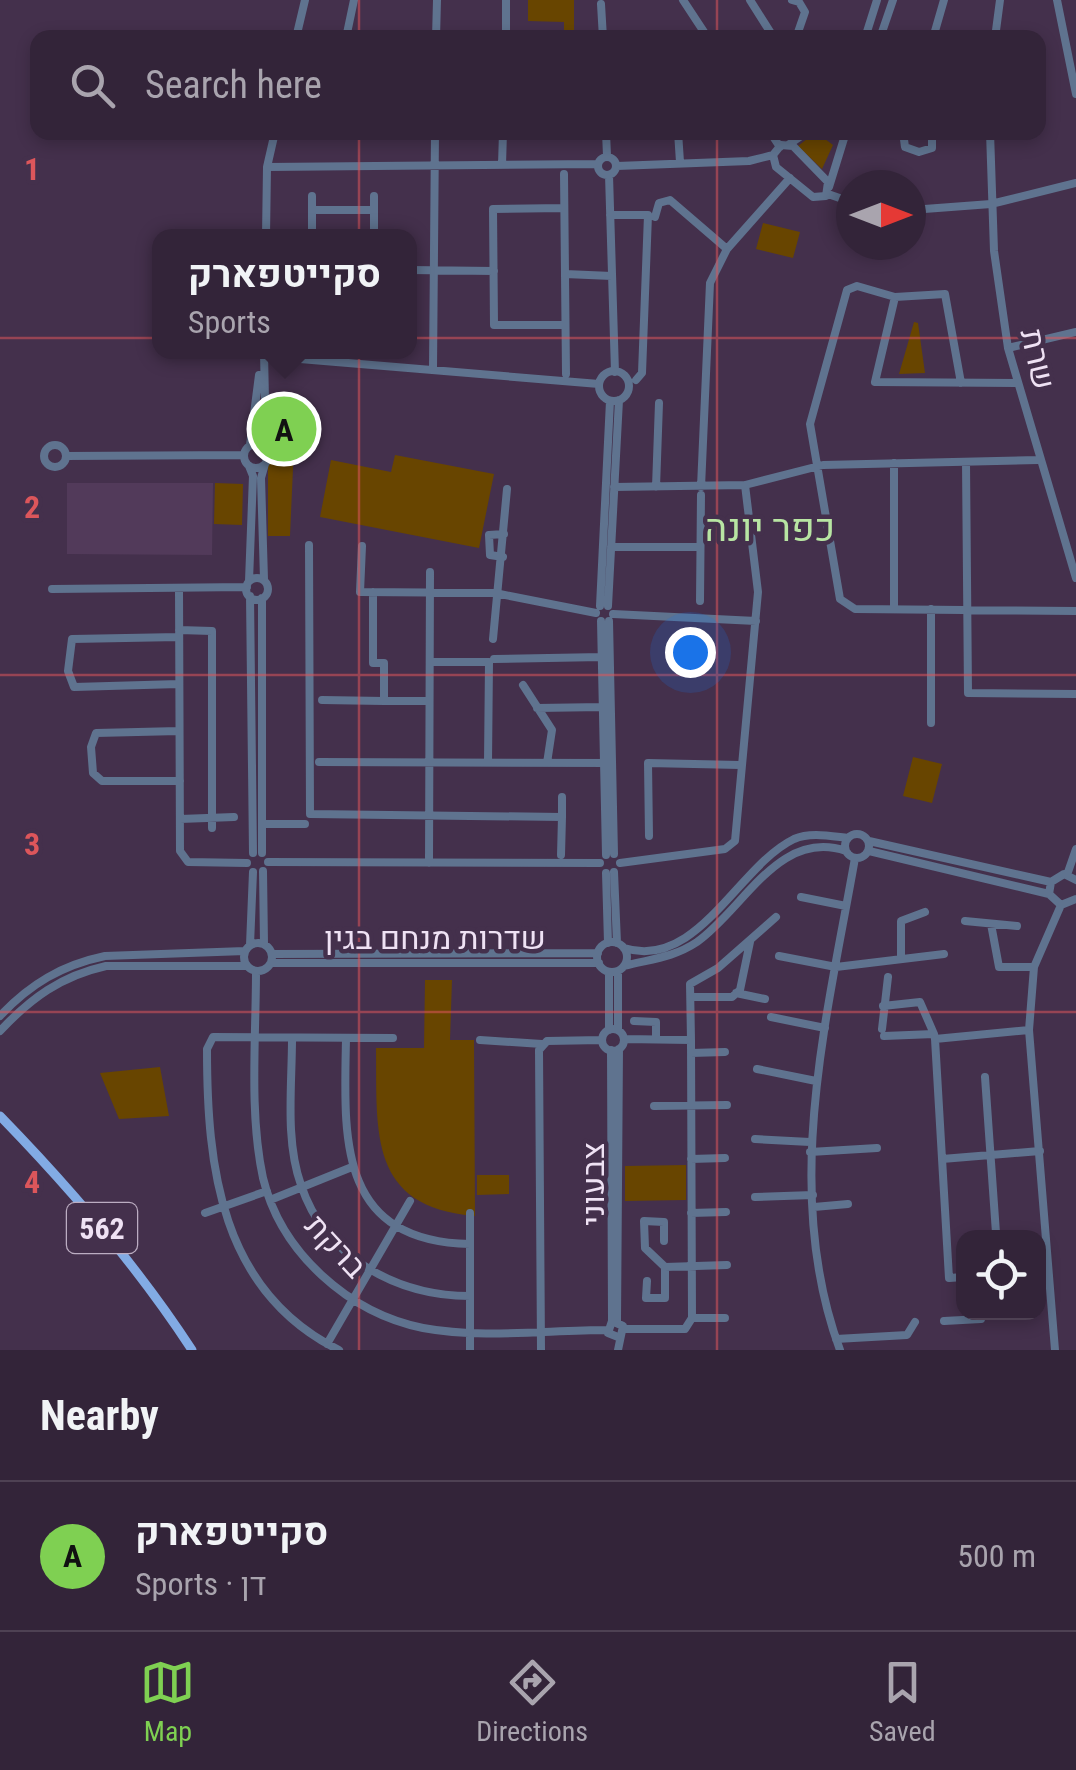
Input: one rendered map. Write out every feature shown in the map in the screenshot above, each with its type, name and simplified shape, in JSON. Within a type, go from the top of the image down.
[{"type":"main road","name":"562","points":[[0,1116],[92,1214],[156,1295],[192,1350]]},
{"type":"street","points":[[298,30],[305,0]]},
{"type":"street","points":[[348,30],[354,0]]},
{"type":"street","points":[[436,0],[436,30]]},
{"type":"street","points":[[506,0],[506,30]]},
{"type":"street","points":[[683,0],[703,30]]},
{"type":"street","points":[[750,0],[769,30]]},
{"type":"street","points":[[792,0],[800,2],[805,12],[799,30]]},
{"type":"street","points":[[868,30],[877,0]]},
{"type":"street","points":[[883,30],[894,0]]},
{"type":"street","points":[[935,30],[944,0]]},
{"type":"street","points":[[995,30],[1000,0]]},
{"type":"street","points":[[1057,0],[1076,94]]},
{"type":"street","points":[[601,4],[602,30]]},
{"type":"street","points":[[266,229],[268,166],[273,140]]},
{"type":"street","points":[[434,370],[435,140]]},
{"type":"street","points":[[502,165],[503,140]]},
{"type":"street","points":[[606,140],[607,156],[617,166]]},
{"type":"street","points":[[679,140],[680,162]]},
{"type":"street","points":[[778,140],[836,194]]},
{"type":"street","points":[[608,763],[602,657],[614,401],[628,385],[615,372],[609,175],[617,166],[749,160],[773,155],[794,140]]},
{"type":"street","points":[[773,155],[776,166],[813,197],[828,190],[844,140]]},
{"type":"street","points":[[904,140],[905,146],[919,152],[932,148],[932,140]]},
{"type":"street","name":"שרת","points":[[990,140],[992,204],[1008,348],[1076,578]]},
{"type":"street","points":[[268,166],[598,164],[607,156]]},
{"type":"street","points":[[598,164],[601,172],[609,175]]},
{"type":"street","points":[[564,174],[566,374]]},
{"type":"street","points":[[700,618],[708,298],[727,249],[790,178]]},
{"type":"street","points":[[926,209],[992,204],[1076,183]]},
{"type":"street","points":[[312,196],[312,229]]},
{"type":"street","points":[[374,196],[374,229]]},
{"type":"street","points":[[655,217],[659,203],[670,200],[727,249]]},
{"type":"street","points":[[564,208],[493,208],[494,325],[565,325]]},
{"type":"street","points":[[312,210],[374,210]]},
{"type":"street","points":[[610,215],[648,215],[642,373],[636,380]]},
{"type":"street","points":[[417,270],[494,271]]},
{"type":"street","points":[[565,274],[612,276]]},
{"type":"street","points":[[961,383],[945,294],[895,297],[858,286],[846,290],[810,424],[840,600],[855,608],[1076,611]]},
{"type":"street","points":[[895,297],[875,382],[1016,382]]},
{"type":"street","points":[[1008,348],[1076,332]]},
{"type":"street","points":[[244,455],[250,445],[254,394],[263,359]]},
{"type":"street","points":[[0,1031],[46,989],[86,971],[106,966],[251,969],[271,959],[264,944],[258,872],[262,824],[262,598],[268,589],[264,580],[262,478],[266,448],[264,359]]},
{"type":"street","points":[[317,359],[599,384]]},
{"type":"street","points":[[614,401],[602,396],[599,384],[606,374],[615,372]]},
{"type":"street","points":[[480,1040],[542,1044],[602,1040],[614,1030],[617,969],[606,857],[604,614],[612,547],[614,401]]},
{"type":"street","points":[[656,486],[659,403]]},
{"type":"street","points":[[250,445],[266,448]]},
{"type":"street","points":[[66,456],[244,455]]},
{"type":"street","points":[[244,455],[253,476],[248,588],[261,856]]},
{"type":"street","points":[[614,486],[701,491],[745,486],[822,465],[1038,460]]},
{"type":"street","points":[[966,462],[968,693],[1076,694]]},
{"type":"street","points":[[894,463],[894,609]]},
{"type":"street","points":[[249,466],[265,464]]},
{"type":"street","points":[[178,588],[180,851],[188,862],[247,862],[261,856],[428,862],[606,857],[620,863],[725,849],[735,841],[756,621],[756,562],[745,486]]},
{"type":"street","points":[[493,639],[508,490]]},
{"type":"street","points":[[503,557],[490,556],[487,541],[488,534],[504,534]]},
{"type":"street","points":[[309,546],[310,814],[562,817]]},
{"type":"street","points":[[362,546],[360,592],[496,592],[604,614],[756,621]]},
{"type":"street","points":[[612,547],[700,547]]},
{"type":"street","points":[[428,862],[430,572]]},
{"type":"street","points":[[52,589],[248,588],[264,580]]},
{"type":"street","points":[[248,588],[262,598]]},
{"type":"street","points":[[372,592],[372,663],[384,663],[384,700]]},
{"type":"street","points":[[931,610],[931,724]]},
{"type":"street","points":[[179,684],[74,687],[68,672],[68,646],[72,638],[212,631],[212,823]]},
{"type":"street","points":[[494,659],[602,657]]},
{"type":"street","points":[[430,662],[489,662],[488,762]]},
{"type":"street","points":[[523,685],[552,730],[547,763]]},
{"type":"street","points":[[322,700],[430,700]]},
{"type":"street","points":[[537,708],[603,706]]},
{"type":"street","points":[[179,730],[96,732],[91,748],[92,773],[102,781],[180,780]]},
{"type":"street","points":[[320,762],[608,763]]},
{"type":"street","points":[[648,836],[648,763],[740,765]]},
{"type":"street","points":[[561,855],[562,797]]},
{"type":"street","points":[[180,819],[212,823],[234,817]]},
{"type":"street","points":[[262,824],[305,824]]},
{"type":"street","points":[[854,858],[846,851],[820,845],[790,854],[696,943],[667,958],[617,969],[598,958],[616,945],[650,951],[688,934],[774,852],[794,840],[816,835],[848,838],[860,834],[869,846],[1049,894],[1061,905]]},
{"type":"street","points":[[846,851],[848,838]]},
{"type":"street","points":[[840,1350],[819,1258],[810,1142],[816,1081],[854,858],[869,846],[1051,882],[1073,877],[1076,849]]},
{"type":"street","points":[[247,862],[258,872]]},
{"type":"street","points":[[610,872],[620,863]]},
{"type":"street","name":"ברקת","points":[[258,872],[248,948],[256,1039],[259,1150],[268,1195],[294,1244],[318,1273],[352,1300],[404,1323],[470,1332],[684,1329],[692,1318]]},
{"type":"street","points":[[1049,894],[1051,882]]},
{"type":"street","points":[[801,897],[846,906]]},
{"type":"street","points":[[1042,1230],[1040,1151],[1028,1030],[1034,967],[1061,905],[1076,899]]},
{"type":"street","points":[[901,959],[900,921],[924,912]]},
{"type":"street","points":[[725,1318],[692,1318],[690,984],[750,942],[776,917]]},
{"type":"street","points":[[965,921],[1017,926]]},
{"type":"street","points":[[991,924],[999,968],[1034,967]]},
{"type":"street","points":[[690,997],[732,997],[750,942]]},
{"type":"street","points":[[0,1016],[40,980],[83,960],[264,944]]},
{"type":"street","points":[[778,956],[836,967],[944,954]]},
{"type":"street","name":"שדרות מנחם בגין","points":[[271,959],[598,958]]},
{"type":"street","points":[[888,978],[883,1032],[935,1036],[1028,1030]]},
{"type":"street","points":[[736,993],[766,999]]},
{"type":"street","points":[[883,1006],[920,1002],[935,1036],[949,1278],[956,1278]]},
{"type":"street","points":[[770,1017],[826,1028]]},
{"type":"street","points":[[634,1021],[656,1022],[656,1040]]},
{"type":"street","points":[[614,1030],[624,1039],[691,1040]]},
{"type":"street","points":[[339,1350],[327,1344],[266,1289],[220,1208],[209,1138],[209,1042],[213,1037],[393,1038]]},
{"type":"street","points":[[346,1038],[344,1130],[352,1167],[366,1196],[396,1226],[427,1240],[470,1244]]},
{"type":"street","points":[[292,1039],[292,1124],[301,1188],[334,1239],[370,1270],[417,1292],[470,1296]]},
{"type":"street","points":[[602,1040],[615,1050],[624,1039]]},
{"type":"street","points":[[540,1350],[542,1044]]},
{"type":"street","name":"צבעוני","points":[[615,1050],[615,1350]]},
{"type":"street","points":[[691,1053],[725,1052]]},
{"type":"street","points":[[757,1069],[816,1081]]},
{"type":"street","points":[[984,1077],[996,1230]]},
{"type":"street","points":[[654,1106],[727,1105]]},
{"type":"street","points":[[754,1139],[810,1142]]},
{"type":"street","points":[[810,1152],[877,1148]]},
{"type":"street","points":[[942,1159],[1040,1151]]},
{"type":"street","points":[[691,1158],[725,1158]]},
{"type":"street","points":[[205,1213],[301,1188],[352,1167]]},
{"type":"street","points":[[756,1197],[813,1195]]},
{"type":"street","points":[[327,1344],[410,1201]]},
{"type":"street","points":[[814,1207],[848,1204]]},
{"type":"street","points":[[691,1213],[726,1212]]},
{"type":"street","points":[[470,1213],[470,1350]]},
{"type":"street","points":[[664,1241],[664,1222],[644,1221],[645,1248],[665,1267],[727,1265]]},
{"type":"street","points":[[646,1281],[646,1298],[665,1298],[665,1267]]},
{"type":"street","points":[[1046,1292],[1055,1350]]},
{"type":"street","points":[[944,1321],[962,1320]]},
{"type":"street","points":[[836,1338],[907,1334],[915,1322]]},
{"type":"shaded area","points":[[528,0],[574,0],[574,30],[564,30],[564,22],[528,21]]},
{"type":"shaded area","points":[[806,140],[826,140],[833,145],[822,169],[798,146]]},
{"type":"shaded area","points":[[763,223],[800,232],[793,258],[756,249]]},
{"type":"shaded area","points":[[914,322],[918,323],[925,373],[899,374]]},
{"type":"shaded area","points":[[268,410],[289,413],[289,445],[294,446],[290,536],[268,536]]},
{"type":"shaded area","points":[[395,455],[494,474],[479,548],[320,517],[331,460],[391,472]]},
{"type":"shaded area","points":[[67,483],[213,483],[212,555],[67,554]]},
{"type":"shaded area","points":[[215,483],[243,484],[242,525],[214,524]]},
{"type":"shaded area","points":[[913,757],[942,764],[932,803],[903,796]]},
{"type":"shaded area","points":[[425,980],[452,980],[450,1040],[474,1040],[475,1216],[440,1210],[415,1198],[397,1181],[380,1136],[376,1048],[424,1048]]},
{"type":"shaded area","points":[[160,1067],[169,1116],[119,1119],[100,1073]]},
{"type":"shaded area","points":[[686,1165],[686,1200],[625,1201],[625,1166]]},
{"type":"shaded area","points":[[477,1175],[509,1175],[509,1194],[477,1195]]},
{"type":"place","name":"סקייטפארק","points":[[284,429]]},
{"type":"district","name":"כפר יונה","points":[[770,528]]}]
